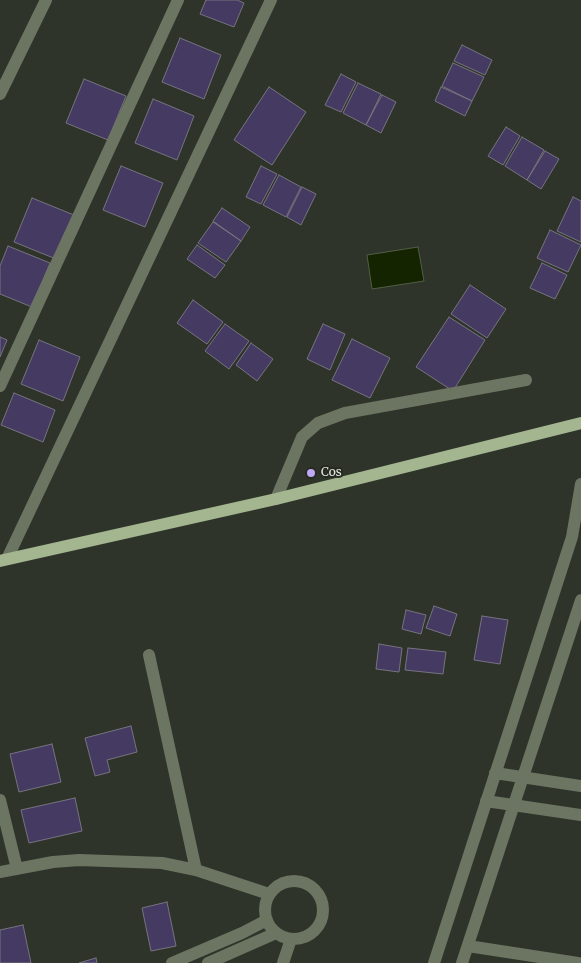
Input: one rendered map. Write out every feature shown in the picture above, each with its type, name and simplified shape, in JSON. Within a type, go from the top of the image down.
[{"type":"main road","points":[[4,560],[276,499],[581,423]]},
{"type":"street","points":[[0,94],[46,0]]},
{"type":"street","points":[[0,386],[178,0]]},
{"type":"street","points":[[4,560],[271,0]]},
{"type":"street","points":[[276,499],[302,437],[318,423],[344,413],[526,380]]},
{"type":"street","points":[[434,963],[572,536],[581,484]]},
{"type":"street","points":[[462,963],[523,777],[576,635],[581,600]]},
{"type":"street","points":[[149,655],[196,870]]},
{"type":"street","points":[[495,773],[581,786]]},
{"type":"street","points":[[0,800],[16,869]]},
{"type":"street","points":[[486,800],[581,815]]},
{"type":"street","points":[[0,872],[53,862],[88,860],[162,863],[196,870],[269,894]]},
{"type":"street","points":[[285,882],[304,883],[313,888],[322,904],[320,922],[308,935],[300,939],[281,937],[267,920],[265,913],[265,904],[269,894],[285,882]]},
{"type":"street","points":[[172,963],[242,933],[267,920]]},
{"type":"street","points":[[208,963],[276,933]]},
{"type":"street","points":[[283,963],[291,939]]},
{"type":"street","points":[[468,946],[578,963]]},
{"type":"shaded area","points":[[418,247],[424,281],[372,289],[367,255]]},
{"type":"building","points":[[206,0],[237,0],[244,3],[234,27],[200,14]]},
{"type":"building","points":[[180,38],[221,55],[204,99],[162,82]]},
{"type":"building","points":[[462,45],[492,60],[485,75],[454,61]]},
{"type":"building","points":[[453,63],[484,77],[472,101],[442,86]]},
{"type":"building","points":[[341,74],[356,82],[341,112],[325,105]]},
{"type":"building","points":[[84,79],[126,96],[108,140],[66,123]]},
{"type":"building","points":[[358,83],[381,94],[366,125],[343,113]]},
{"type":"building","points":[[269,87],[306,112],[272,165],[234,140]]},
{"type":"building","points":[[441,87],[472,101],[465,116],[435,101]]},
{"type":"building","points":[[382,95],[396,102],[381,133],[366,125]]},
{"type":"building","points":[[153,99],[194,116],[177,160],[135,143]]},
{"type":"building","points":[[506,127],[520,136],[503,165],[488,156]]},
{"type":"building","points":[[522,137],[544,150],[527,180],[505,166]]},
{"type":"building","points":[[545,151],[559,159],[541,189],[527,180]]},
{"type":"building","points":[[121,166],[163,183],[145,227],[103,210]]},
{"type":"building","points":[[261,166],[277,174],[261,204],[246,197]]},
{"type":"building","points":[[279,175],[301,187],[286,217],[263,205]]},
{"type":"building","points":[[302,187],[316,194],[301,225],[287,217]]},
{"type":"building","points":[[573,197],[581,201],[581,242],[557,231]]},
{"type":"building","points":[[32,198],[74,215],[56,259],[14,242]]},
{"type":"building","points":[[222,208],[250,227],[241,241],[213,221]]},
{"type":"building","points":[[213,222],[241,241],[226,262],[198,243]]},
{"type":"building","points":[[550,230],[581,245],[568,272],[537,258]]},
{"type":"building","points":[[197,245],[225,265],[215,278],[187,259]]},
{"type":"building","points":[[8,246],[50,263],[32,307],[0,294],[0,266]]},
{"type":"building","points":[[542,263],[567,275],[555,299],[530,288]]},
{"type":"building","points":[[470,285],[506,309],[487,338],[451,314]]},
{"type":"building","points":[[193,300],[223,322],[207,344],[177,323]]},
{"type":"building","points":[[449,317],[485,340],[453,391],[416,367]]},
{"type":"building","points":[[225,324],[249,341],[229,369],[205,351]]},
{"type":"building","points":[[323,324],[345,334],[330,370],[307,359]]},
{"type":"building","points":[[0,337],[7,340],[0,357]]},
{"type":"building","points":[[352,339],[390,358],[370,398],[332,380]]},
{"type":"building","points":[[39,340],[80,357],[63,401],[21,384]]},
{"type":"building","points":[[251,343],[273,359],[257,381],[236,365]]},
{"type":"building","points":[[14,393],[55,410],[43,442],[1,425]]},
{"type":"building","points":[[434,606],[457,614],[450,636],[426,628]]},
{"type":"building","points":[[406,610],[426,615],[421,634],[402,629]]},
{"type":"building","points":[[482,616],[508,620],[500,664],[474,660]]},
{"type":"building","points":[[379,644],[402,648],[399,672],[376,669]]},
{"type":"building","points":[[408,648],[446,652],[443,674],[405,670]]},
{"type":"building","points":[[131,726],[137,752],[107,760],[110,772],[95,776],[85,738]]},
{"type":"building","points":[[52,744],[61,782],[19,792],[10,754]]},
{"type":"building","points":[[75,798],[82,831],[29,843],[21,810]]},
{"type":"building","points":[[167,902],[176,946],[151,951],[142,908]]},
{"type":"building","points":[[23,925],[31,963],[0,963],[0,930]]},
{"type":"building","points":[[96,958],[97,963],[79,963]]},
{"type":"place","name":"Cos","points":[[311,473]]}]
